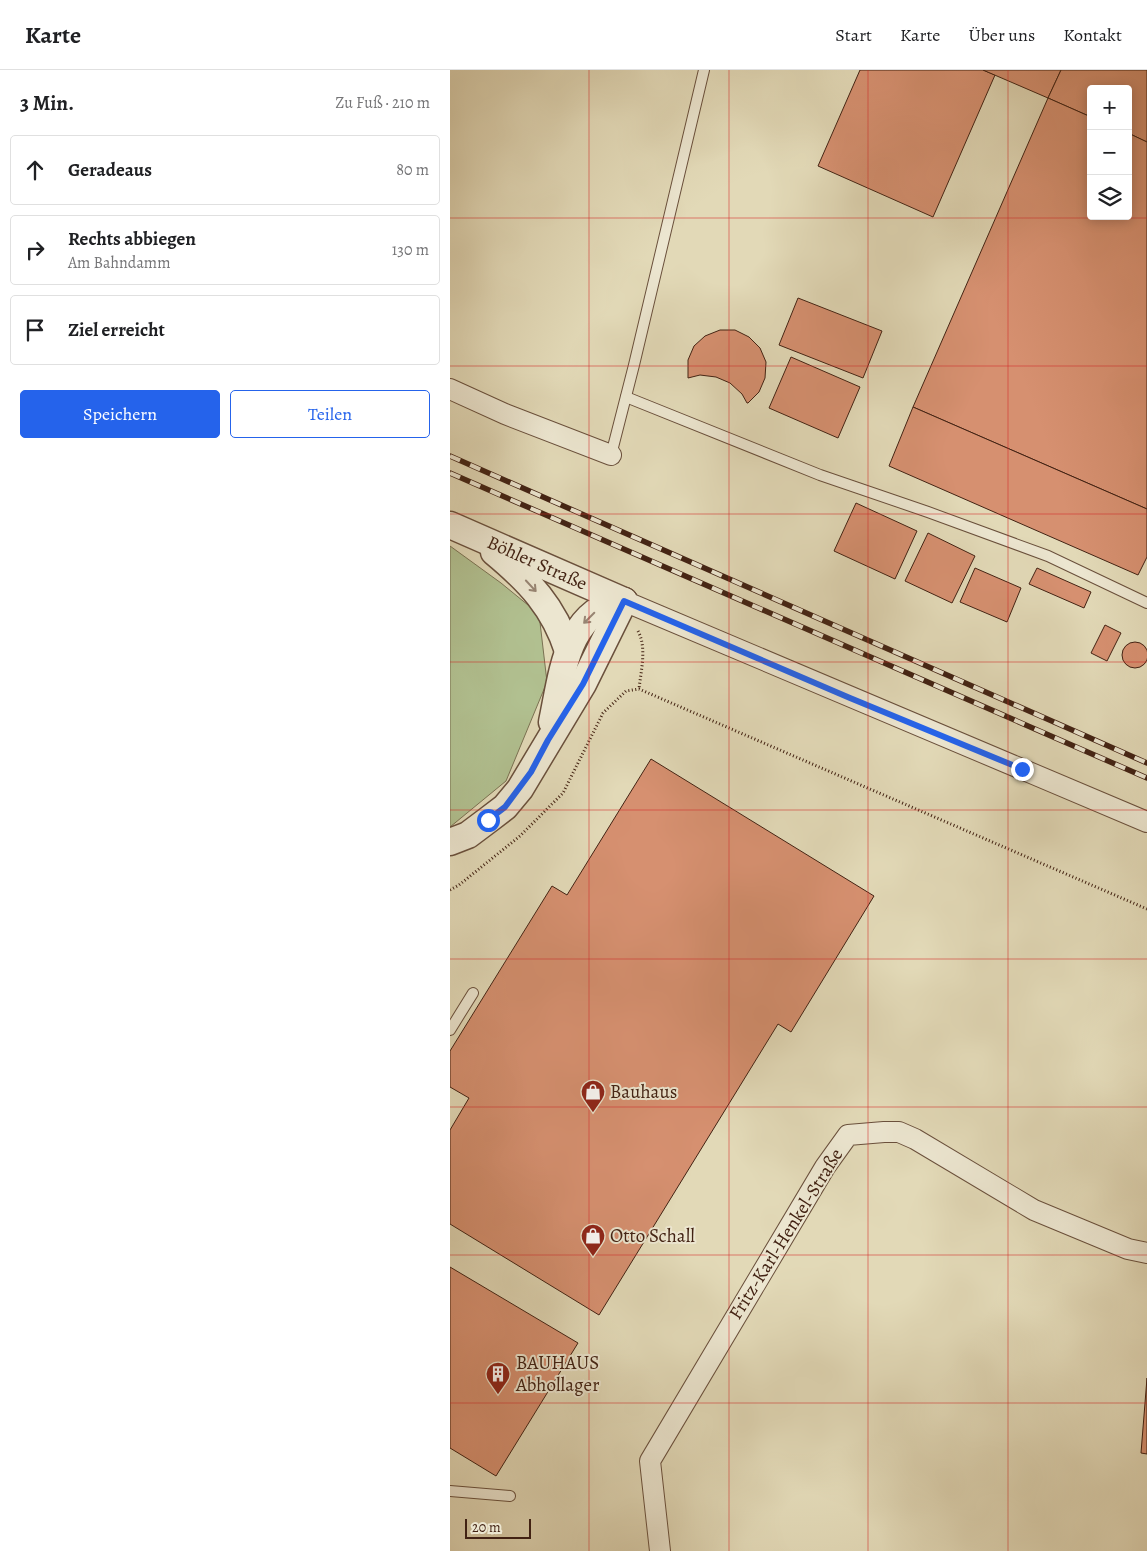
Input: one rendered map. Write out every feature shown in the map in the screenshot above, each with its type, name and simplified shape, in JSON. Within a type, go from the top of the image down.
[{"type":"street","points":[[450,389],[505,414],[611,455]]},
{"type":"street","points":[[459,528],[511,566],[544,601],[560,627],[568,651]]},
{"type":"street","name":"Böhler Straße","points":[[459,528],[624,601]]},
{"type":"street","points":[[450,842],[468,835],[505,807],[531,772],[548,740],[583,684],[624,601]]},
{"type":"street","points":[[548,740],[568,651],[576,634],[591,615],[603,606],[624,601],[1147,822]]},
{"type":"street","name":"Fritz-Karl-Henkel-Straße","points":[[660,1551],[650,1461],[825,1166],[848,1135],[899,1132],[1034,1210],[1128,1249],[1147,1253]]},
{"type":"lane","points":[[611,455],[704,70]]},
{"type":"lane","points":[[626,397],[820,475],[1048,556],[1147,603]]},
{"type":"lane","points":[[450,1030],[473,994]]},
{"type":"lane","points":[[450,1490],[510,1496]]},
{"type":"path","points":[[624,601],[643,640],[639,689]]},
{"type":"path","points":[[626,691],[639,689],[1147,909]]},
{"type":"green space","points":[[450,546],[501,583],[539,614],[547,682],[506,781],[450,827]]},
{"type":"building","points":[[860,70],[983,70],[995,75],[933,217],[818,166]]},
{"type":"building","points":[[983,70],[1061,70],[1048,98]]},
{"type":"building","points":[[1061,70],[1147,70],[1147,142],[1132,135],[1132,85],[1087,85],[1087,115],[1048,98]]},
{"type":"building","points":[[1048,98],[1087,115],[1087,220],[1132,220],[1132,135],[1147,142],[1147,509],[913,407]]},
{"type":"building","points":[[798,298],[882,331],[863,378],[779,345]]},
{"type":"building","points":[[720,330],[735,330],[749,337],[760,348],[766,362],[765,378],[759,392],[748,403],[742,394],[730,383],[716,377],[700,375],[688,378],[688,360],[694,346],[705,336]]},
{"type":"building","points":[[791,357],[860,387],[838,438],[769,408]]},
{"type":"building","points":[[913,407],[1147,509],[1147,557],[1138,575],[889,466]]},
{"type":"building","points":[[856,503],[917,531],[895,579],[834,551]]},
{"type":"building","points":[[928,533],[975,556],[952,603],[905,581]]},
{"type":"building","points":[[975,568],[1021,588],[1007,622],[960,602]]},
{"type":"building","points":[[1037,568],[1091,592],[1084,608],[1029,584]]},
{"type":"building","points":[[1105,625],[1121,633],[1107,661],[1091,653]]},
{"type":"building","points":[[1135,642],[1145,645],[1148,655],[1145,665],[1135,668],[1125,665],[1122,655],[1125,645]]},
{"type":"building","points":[[651,759],[874,896],[791,1032],[778,1024],[599,1315],[450,1224],[450,1130],[469,1098],[450,1087],[450,1051],[552,886],[567,895]]},
{"type":"building","name":"BAUHAUS Abhollager","points":[[450,1267],[578,1343],[496,1476],[450,1448]]},
{"type":"building","points":[[1147,1378],[1147,1454],[1141,1453]]},
{"type":"railway","points":[[450,456],[1147,763]]},
{"type":"railway","points":[[450,473],[1147,778]]},
{"type":"place","name":"Bauhaus","points":[[593,1113]]},
{"type":"place","name":"Otto Schall","points":[[593,1257]]},
{"type":"place","name":"BAUHAUS Abhollager","points":[[498,1395]]},
{"type":"route","points":[[488,820],[505,807],[531,772],[548,740],[583,684],[624,601],[1022,769]]}]
